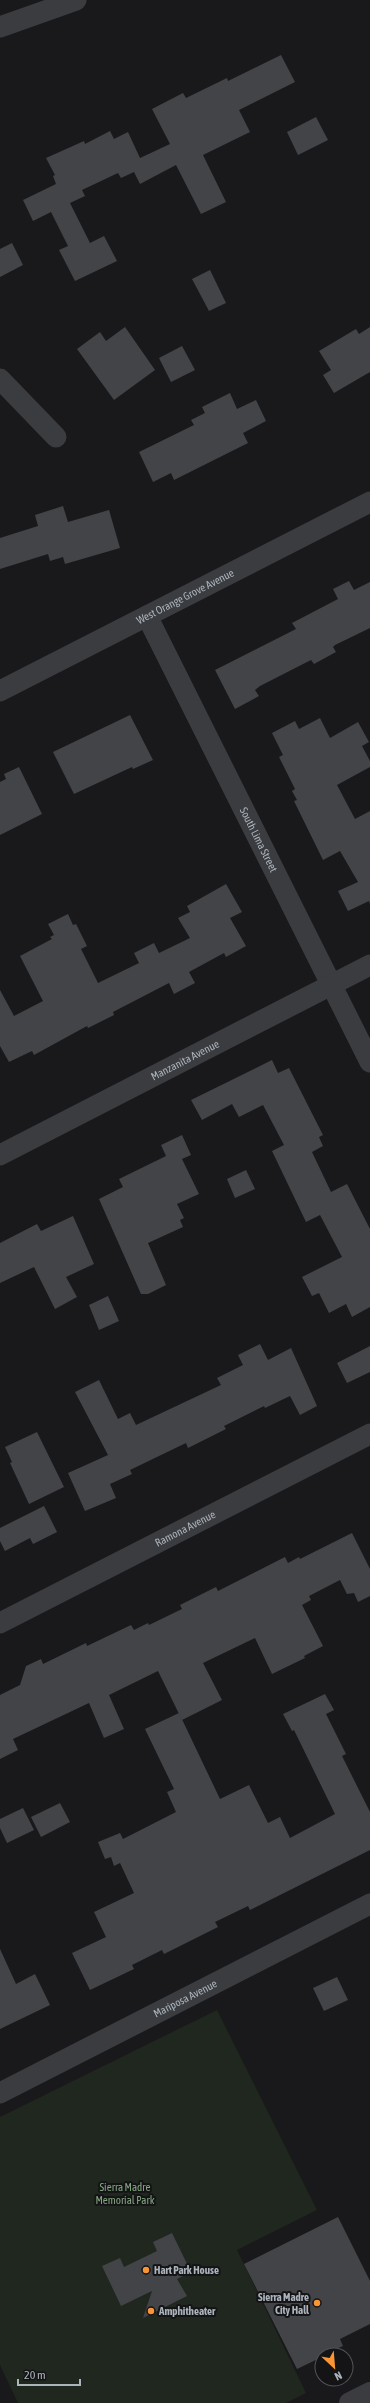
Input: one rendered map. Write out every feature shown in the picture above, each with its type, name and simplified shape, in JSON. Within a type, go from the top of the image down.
[{"type":"street","points":[[0,27],[76,0]]},
{"type":"street","points":[[0,379],[56,437]]},
{"type":"street","name":"West Orange Grove Avenue","points":[[0,691],[370,502]]},
{"type":"street","name":"South Lima Street","points":[[147,616],[370,1062]]},
{"type":"street","name":"Manzanita Avenue","points":[[0,1155],[370,966]]},
{"type":"street","name":"Ramona Avenue","points":[[0,1623],[370,1434]]},
{"type":"street","name":"Mariposa Avenue","points":[[0,2093],[370,1904]]},
{"type":"street","points":[[350,2403],[370,2393]]},
{"type":"green space","name":"Sierra Madre Memorial Park","points":[[217,2010],[317,2210],[237,2250],[306,2393],[286,2403],[18,2403],[0,2365],[0,2117]]},
{"type":"building","points":[[281,55],[295,82],[239,110],[250,132],[203,155],[226,202],[201,214],[176,165],[140,184],[134,172],[121,178],[118,173],[82,190],[85,196],[70,203],[90,243],[104,236],[117,261],[75,281],[59,250],[68,246],[51,212],[33,221],[23,200],[56,184],[53,176],[55,175],[46,158],[84,141],[85,144],[110,131],[114,139],[128,132],[140,158],[170,144],[152,109],[183,93],[186,98],[227,78],[228,81]]},
{"type":"building","points":[[316,117],[328,140],[298,155],[287,132]]},
{"type":"building","points":[[12,243],[23,265],[0,277],[0,249]]},
{"type":"building","points":[[210,270],[226,303],[209,311],[192,279]]},
{"type":"building","points":[[125,327],[155,370],[114,400],[77,349],[100,332],[106,341]]},
{"type":"building","points":[[370,327],[370,372],[334,393],[323,375],[331,370],[319,351],[356,329],[359,334]]},
{"type":"building","points":[[182,346],[195,370],[171,382],[159,358]]},
{"type":"building","points":[[230,393],[237,409],[256,400],[266,421],[243,433],[248,443],[174,480],[171,473],[153,482],[139,452],[194,425],[191,420],[205,413],[202,407]]},
{"type":"building","points":[[63,506],[68,522],[109,510],[120,548],[65,564],[63,557],[50,561],[48,554],[0,569],[0,538],[38,526],[35,515]]},
{"type":"building","points":[[349,581],[354,590],[370,582],[370,628],[335,645],[333,647],[336,652],[314,664],[311,660],[260,686],[255,690],[259,696],[235,709],[215,670],[296,629],[292,623],[338,599],[333,589]]},
{"type":"building","points":[[130,715],[153,760],[133,769],[132,767],[74,794],[53,752]]},
{"type":"building","points":[[320,718],[330,738],[358,722],[369,742],[362,746],[370,761],[370,767],[337,785],[355,819],[370,811],[370,904],[369,901],[348,911],[338,891],[358,882],[340,851],[323,860],[294,801],[297,800],[292,791],[295,789],[279,757],[283,755],[272,733],[295,721],[299,729]]},
{"type":"building","points":[[19,767],[42,814],[0,835],[0,782],[6,779],[4,774]]},
{"type":"building","points":[[226,884],[242,912],[230,918],[246,946],[226,957],[224,953],[189,972],[195,983],[174,994],[169,983],[113,1012],[114,1015],[88,1028],[87,1026],[34,1055],[32,1051],[9,1062],[0,1046],[0,990],[14,1016],[43,1001],[20,956],[52,939],[50,937],[54,935],[48,924],[68,914],[73,925],[76,924],[87,946],[81,949],[98,983],[139,963],[134,953],[154,943],[159,953],[190,938],[178,918],[190,912],[187,906]]},
{"type":"building","points":[[272,1060],[278,1073],[289,1068],[323,1135],[319,1137],[323,1146],[312,1152],[331,1192],[347,1184],[370,1229],[370,1307],[352,1317],[346,1304],[329,1313],[319,1293],[312,1296],[302,1277],[342,1257],[320,1215],[306,1222],[272,1151],[284,1145],[263,1105],[239,1117],[232,1104],[202,1120],[191,1100]]},
{"type":"building","points":[[182,1135],[191,1155],[182,1159],[199,1194],[177,1204],[184,1218],[180,1220],[183,1227],[148,1243],[166,1285],[148,1294],[141,1294],[99,1199],[123,1187],[119,1179],[166,1156],[161,1145]]},
{"type":"building","points":[[246,1170],[255,1189],[235,1198],[227,1179]]},
{"type":"building","points":[[73,1216],[94,1264],[66,1277],[77,1297],[55,1309],[34,1267],[0,1283],[0,1243],[37,1224],[41,1231]]},
{"type":"building","points":[[108,1296],[119,1321],[99,1330],[89,1305]]},
{"type":"building","points":[[260,1344],[268,1360],[291,1348],[317,1406],[300,1415],[290,1396],[265,1408],[264,1406],[224,1426],[226,1429],[188,1448],[186,1443],[130,1470],[132,1474],[110,1484],[116,1498],[85,1511],[68,1473],[108,1455],[75,1392],[99,1380],[118,1419],[130,1413],[136,1425],[221,1385],[217,1378],[243,1365],[238,1355]]},
{"type":"building","points":[[370,1346],[370,1372],[347,1383],[337,1363]]},
{"type":"building","points":[[37,1432],[64,1487],[29,1504],[10,1463],[12,1462],[5,1447]]},
{"type":"building","points":[[44,1506],[57,1532],[33,1544],[30,1538],[5,1551],[0,1541],[0,1528]]},
{"type":"building","points":[[352,1533],[370,1569],[370,1596],[358,1602],[354,1593],[347,1594],[340,1580],[309,1596],[311,1600],[302,1605],[323,1646],[304,1656],[305,1658],[272,1674],[255,1638],[203,1663],[222,1700],[182,1720],[158,1671],[109,1695],[124,1729],[104,1738],[89,1703],[13,1739],[18,1750],[0,1759],[0,1695],[20,1685],[26,1666],[41,1659],[43,1664],[86,1643],[87,1646],[131,1625],[134,1630],[148,1623],[149,1625],[182,1609],[180,1605],[216,1587],[218,1591],[285,1557],[288,1563],[299,1557],[300,1559]]},
{"type":"building","points":[[325,1694],[334,1710],[326,1714],[346,1754],[342,1756],[370,1812],[370,1850],[250,1910],[248,1906],[215,1922],[218,1927],[164,1954],[162,1950],[132,1965],[134,1969],[90,1990],[72,1953],[106,1937],[94,1912],[134,1893],[120,1863],[114,1866],[111,1857],[105,1859],[98,1842],[120,1833],[123,1839],[176,1812],[167,1792],[174,1789],[145,1729],[179,1713],[220,1799],[249,1785],[268,1823],[280,1817],[290,1838],[335,1814],[294,1730],[292,1731],[283,1714]]},
{"type":"building","points":[[60,1803],[70,1822],[41,1837],[31,1817]]},
{"type":"building","points":[[23,1808],[34,1830],[7,1843],[0,1828],[0,1819]]},
{"type":"building","points":[[0,1949],[16,1984],[35,1974],[50,2005],[0,2029]]},
{"type":"building","points":[[337,1977],[348,2000],[324,2011],[313,1988]]},
{"type":"building","name":"Sierra Madre City Hall","points":[[338,2217],[370,2281],[370,2324],[340,2339],[343,2346],[341,2347],[314,2347],[314,2361],[297,2369],[244,2264]]},
{"type":"building","name":"Hart Park House","points":[[172,2233],[191,2272],[177,2279],[187,2296],[143,2318],[152,2291],[121,2306],[102,2266],[120,2258],[124,2267],[157,2251],[153,2242]]},
{"type":"place","name":"Hart Park House","points":[[146,2270]]},
{"type":"place","name":"Sierra Madre City Hall","points":[[317,2303]]},
{"type":"place","name":"Amphitheater","points":[[151,2311]]}]
